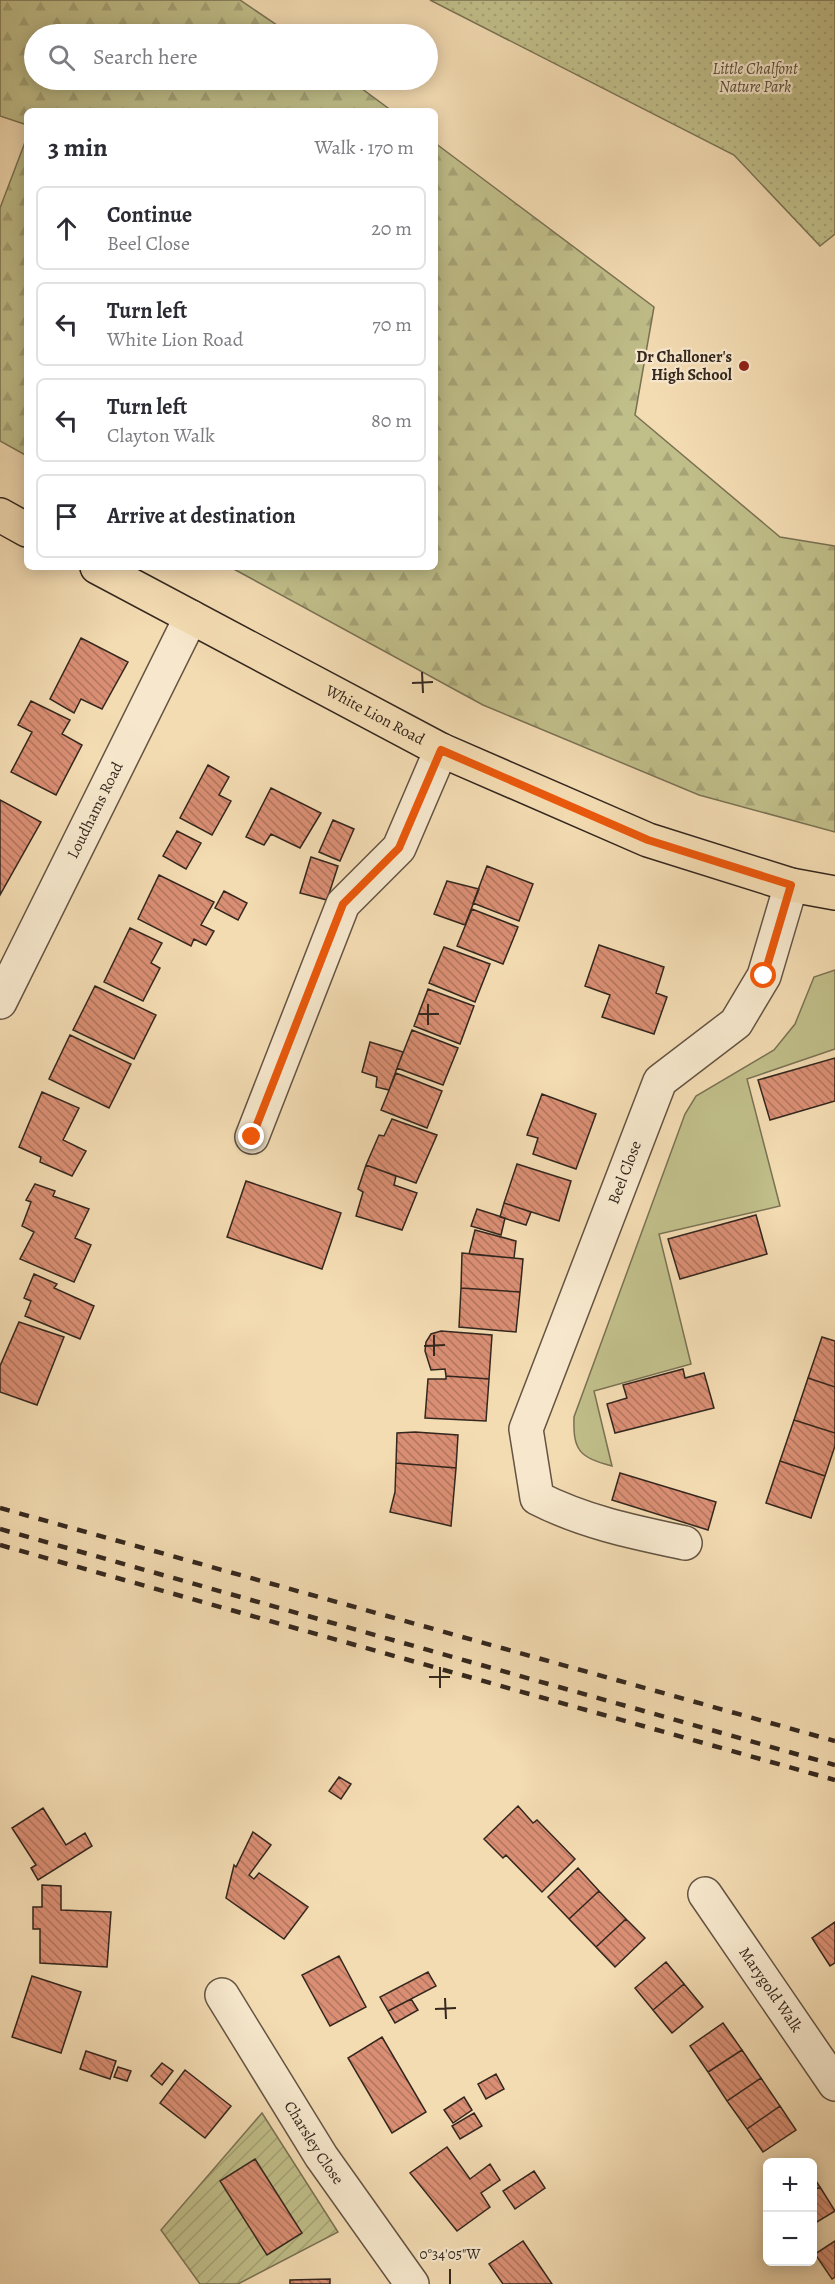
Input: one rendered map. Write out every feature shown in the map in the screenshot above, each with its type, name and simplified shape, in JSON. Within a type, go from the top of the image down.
[{"type":"main road","points":[[0,515],[24,528]]},
{"type":"main road","name":"White Lion Road","points":[[103,570],[441,750],[648,840],[791,885],[835,893]]},
{"type":"street","name":"Loudhams Road","points":[[0,1002],[191,617]]},
{"type":"street","points":[[252,1137],[343,904],[399,848],[441,750]]},
{"type":"street","name":"Beel Close","points":[[684,1543],[612,1528],[561,1510],[537,1498],[526,1429],[660,1081],[736,1023],[764,976],[791,885]]},
{"type":"street","name":"Marygold Walk","points":[[705,1894],[835,2084]]},
{"type":"street","name":"Charsley Close","points":[[222,1995],[321,2156],[412,2284]]},
{"type":"green space","points":[[0,0],[240,0],[275,24],[24,24],[24,90],[364,90],[388,108],[24,108],[24,124],[0,116]]},
{"type":"green space","name":"Little Chalfont Nature Park","points":[[430,0],[835,0],[835,234],[820,246],[734,155]]},
{"type":"green space","points":[[24,145],[24,454],[0,441],[0,208]]},
{"type":"green space","points":[[438,145],[654,307],[635,415],[780,537],[835,546],[835,832],[699,795],[483,705],[236,570],[438,570]]},
{"type":"green space","points":[[835,970],[835,1049],[747,1079],[780,1206],[659,1234],[691,1364],[594,1391],[612,1466],[585,1456],[580,1451],[575,1438],[574,1417],[685,1114],[696,1096],[774,1050],[795,1024],[814,977]]},
{"type":"green space","points":[[262,2113],[338,2232],[238,2284],[200,2284],[161,2230]]},
{"type":"building","points":[[81,638],[128,662],[102,709],[81,699],[74,713],[50,699]]},
{"type":"building","points":[[31,701],[70,720],[62,734],[82,745],[56,795],[11,772],[32,732],[18,725]]},
{"type":"building","points":[[208,765],[229,777],[219,795],[231,801],[212,835],[180,818]]},
{"type":"building","points":[[271,788],[321,813],[300,848],[271,834],[264,845],[246,837]]},
{"type":"building","points":[[0,800],[41,822],[0,895]]},
{"type":"building","points":[[333,820],[354,829],[340,861],[319,852]]},
{"type":"building","points":[[177,831],[201,843],[186,869],[163,856]]},
{"type":"building","points":[[311,857],[338,866],[327,900],[300,893]]},
{"type":"building","points":[[487,866],[533,884],[519,921],[473,903]]},
{"type":"building","points":[[159,875],[214,902],[201,925],[214,931],[206,945],[194,939],[191,946],[138,919]]},
{"type":"building","points":[[447,881],[479,889],[465,925],[434,914]]},
{"type":"building","points":[[224,891],[247,903],[238,920],[215,908]]},
{"type":"building","points":[[472,909],[518,927],[503,964],[457,946]]},
{"type":"building","points":[[130,928],[162,943],[151,963],[160,968],[143,1001],[104,982]]},
{"type":"building","points":[[599,945],[664,967],[656,993],[667,997],[654,1034],[602,1017],[610,995],[585,986]]},
{"type":"building","points":[[444,947],[490,964],[475,1002],[429,983]]},
{"type":"building","points":[[95,986],[156,1015],[134,1059],[73,1030]]},
{"type":"building","points":[[428,989],[474,1006],[460,1044],[414,1026]]},
{"type":"building","points":[[412,1030],[458,1048],[443,1085],[397,1068]]},
{"type":"building","points":[[70,1035],[131,1064],[109,1108],[49,1079]]},
{"type":"building","points":[[370,1042],[403,1052],[389,1090],[376,1087],[377,1077],[362,1072]]},
{"type":"building","points":[[835,1058],[835,1101],[770,1120],[758,1080]]},
{"type":"building","points":[[396,1073],[442,1091],[427,1128],[381,1110]]},
{"type":"building","points":[[42,1092],[79,1108],[63,1140],[86,1151],[72,1176],[40,1162],[41,1157],[19,1147]]},
{"type":"building","points":[[542,1094],[596,1114],[576,1169],[533,1154],[538,1138],[527,1135]]},
{"type":"building","points":[[392,1119],[437,1135],[416,1183],[366,1165],[379,1135],[384,1136]]},
{"type":"building","points":[[517,1164],[571,1181],[559,1221],[504,1203]]},
{"type":"building","points":[[366,1165],[396,1176],[394,1185],[417,1193],[402,1230],[356,1216],[363,1192],[358,1189]]},
{"type":"building","points":[[246,1181],[341,1213],[322,1269],[227,1237]]},
{"type":"building","points":[[35,1184],[55,1191],[53,1196],[89,1209],[75,1238],[91,1245],[74,1282],[20,1259],[34,1232],[22,1226],[31,1202],[26,1200]]},
{"type":"building","points":[[504,1203],[531,1212],[526,1225],[500,1217]]},
{"type":"building","points":[[477,1209],[505,1218],[501,1235],[471,1226]]},
{"type":"building","points":[[756,1215],[767,1254],[680,1279],[668,1239]]},
{"type":"building","points":[[475,1230],[516,1241],[514,1258],[469,1254]]},
{"type":"building","points":[[462,1253],[523,1259],[520,1292],[461,1288]]},
{"type":"building","points":[[34,1274],[57,1284],[54,1288],[94,1306],[80,1339],[25,1316],[31,1301],[24,1298]]},
{"type":"building","points":[[461,1288],[520,1292],[516,1332],[459,1327]]},
{"type":"building","points":[[19,1322],[64,1337],[37,1405],[0,1392],[0,1366]]},
{"type":"building","points":[[441,1331],[492,1335],[489,1379],[446,1376],[445,1369],[431,1370],[425,1351],[426,1342],[431,1334]]},
{"type":"building","points":[[822,1337],[835,1341],[835,1387],[808,1378]]},
{"type":"building","points":[[683,1369],[685,1378],[704,1373],[714,1408],[615,1433],[607,1404],[627,1398],[623,1385]]},
{"type":"building","points":[[446,1376],[489,1379],[486,1421],[425,1418],[428,1379],[446,1379]]},
{"type":"building","points":[[808,1378],[835,1387],[835,1433],[794,1420]]},
{"type":"building","points":[[794,1420],[835,1433],[835,1446],[825,1476],[780,1461]]},
{"type":"building","points":[[397,1433],[458,1435],[456,1468],[396,1463]]},
{"type":"building","points":[[780,1461],[825,1476],[811,1518],[766,1503]]},
{"type":"building","points":[[396,1463],[456,1468],[451,1526],[390,1512],[395,1492]]},
{"type":"building","points":[[620,1473],[716,1502],[708,1530],[612,1500]]},
{"type":"building","points":[[339,1777],[351,1784],[341,1799],[329,1791]]},
{"type":"building","points":[[518,1806],[533,1823],[537,1820],[575,1859],[542,1892],[506,1855],[503,1858],[484,1839]]},
{"type":"building","points":[[43,1808],[66,1845],[85,1833],[92,1846],[38,1880],[31,1868],[36,1865],[12,1828]]},
{"type":"building","points":[[253,1832],[271,1845],[249,1875],[254,1879],[259,1873],[308,1907],[284,1939],[226,1898],[234,1865],[236,1867]]},
{"type":"building","points":[[578,1868],[599,1891],[569,1919],[548,1897]]},
{"type":"building","points":[[42,1885],[61,1886],[61,1910],[111,1912],[107,1967],[40,1963],[40,1929],[33,1929],[33,1907],[42,1907]]},
{"type":"building","points":[[599,1891],[626,1919],[596,1947],[569,1919]]},
{"type":"building","points":[[626,1919],[645,1938],[615,1967],[596,1947]]},
{"type":"building","points":[[835,1922],[835,1963],[830,1966],[812,1938]]},
{"type":"building","points":[[339,1956],[366,2007],[330,2026],[302,1975]]},
{"type":"building","points":[[666,1962],[684,1984],[653,2010],[635,1988]]},
{"type":"building","points":[[428,1972],[436,1986],[388,2011],[380,1997]]},
{"type":"building","points":[[32,1976],[81,1992],[61,2053],[12,2037]]},
{"type":"building","points":[[684,1984],[703,2007],[672,2033],[653,2010]]},
{"type":"building","points":[[411,1999],[418,2010],[395,2023],[388,2011]]},
{"type":"building","points":[[723,2023],[742,2050],[708,2072],[690,2046]]},
{"type":"building","points":[[382,2037],[426,2112],[392,2133],[348,2058]]},
{"type":"building","points":[[742,2050],[761,2078],[727,2101],[708,2072]]},
{"type":"building","points":[[86,2051],[116,2061],[110,2079],[80,2069]]},
{"type":"building","points":[[162,2063],[173,2071],[162,2085],[151,2076]]},
{"type":"building","points":[[118,2067],[131,2071],[127,2081],[114,2077]]},
{"type":"building","points":[[185,2070],[231,2106],[205,2138],[160,2103]]},
{"type":"building","points":[[496,2074],[504,2089],[486,2099],[478,2084]]},
{"type":"building","points":[[761,2078],[780,2106],[747,2129],[727,2101]]},
{"type":"building","points":[[464,2097],[472,2110],[453,2123],[444,2110]]},
{"type":"building","points":[[780,2106],[796,2130],[763,2152],[747,2129]]},
{"type":"building","points":[[474,2113],[482,2126],[460,2139],[452,2126]]},
{"type":"building","points":[[447,2147],[470,2179],[490,2164],[500,2180],[481,2193],[490,2207],[457,2231],[410,2173]]},
{"type":"building","points":[[255,2159],[302,2233],[267,2255],[220,2181]]},
{"type":"building","points":[[534,2171],[545,2188],[515,2209],[503,2191]]},
{"type":"building","points":[[820,2187],[835,2211],[817,2222],[817,2212],[817,2188]]},
{"type":"building","points":[[523,2241],[552,2284],[503,2284],[489,2264]]},
{"type":"building","points":[[835,2241],[835,2277],[832,2279],[817,2257],[817,2253]]},
{"type":"building","points":[[330,2279],[330,2284],[290,2284],[290,2280]]},
{"type":"railway","points":[[0,1508],[835,1741]]},
{"type":"railway","points":[[0,1529],[835,1765]]},
{"type":"railway","points":[[0,1545],[835,1780]]},
{"type":"place","name":"Dr Challoner's High School","points":[[744,366]]},
{"type":"route","points":[[252,1137],[343,904],[399,848],[441,750],[648,840],[791,885],[764,976]]}]
